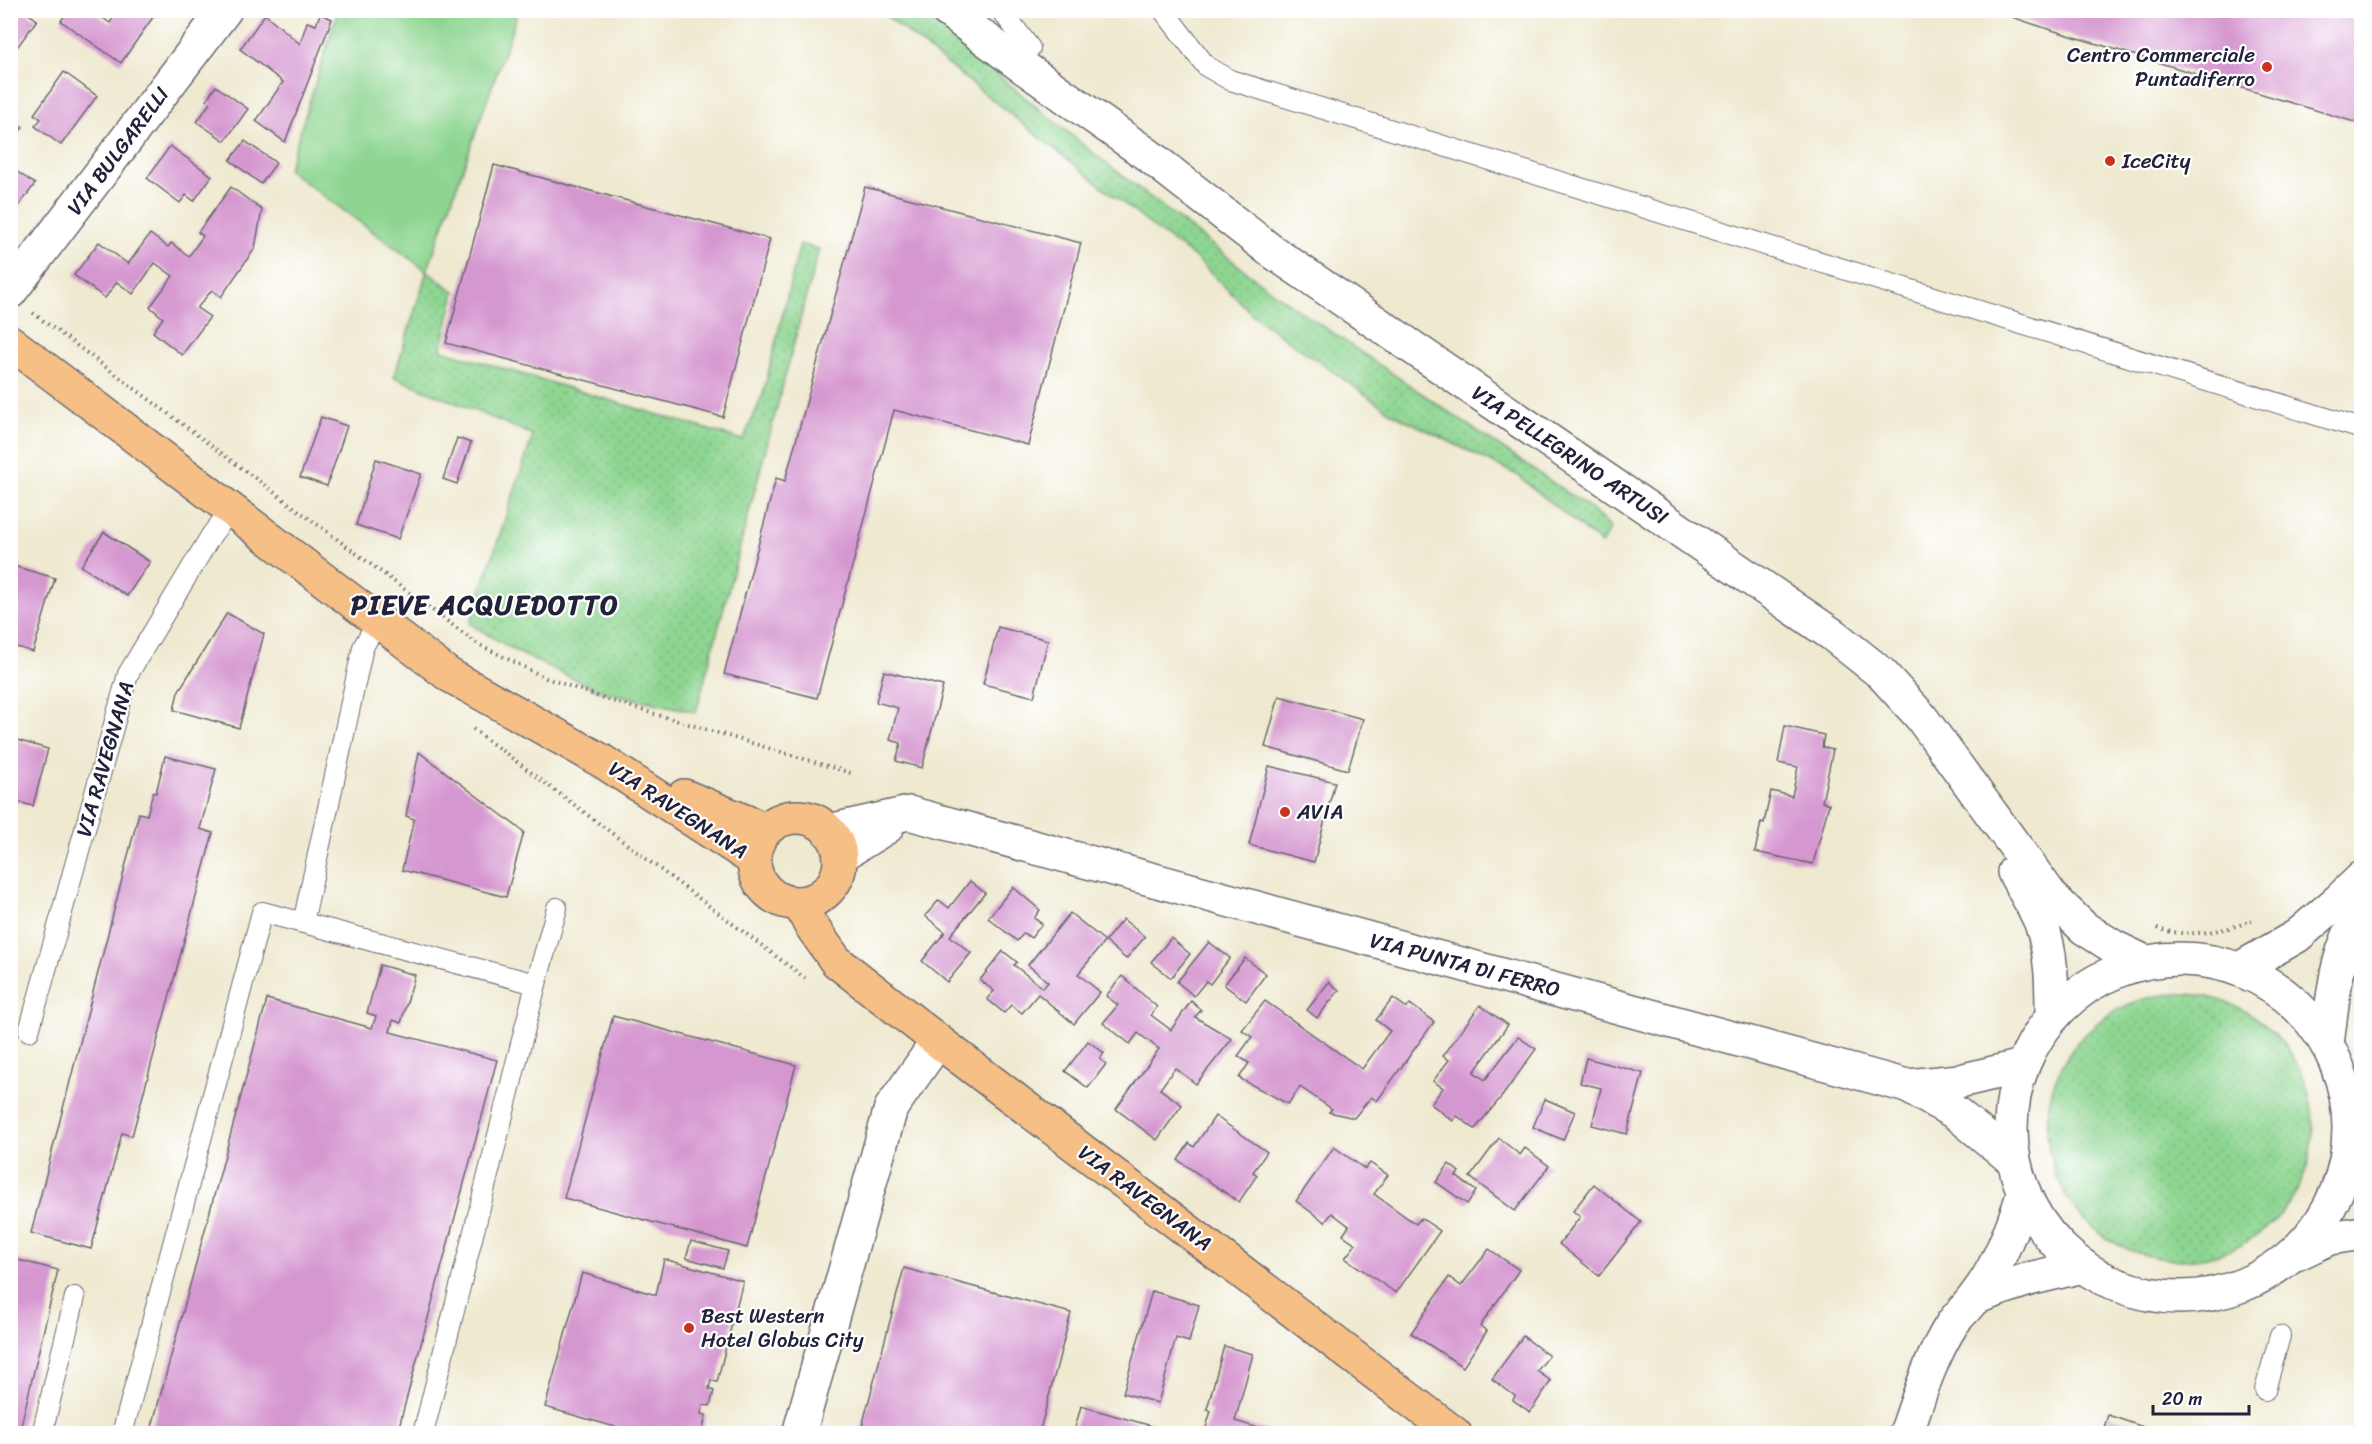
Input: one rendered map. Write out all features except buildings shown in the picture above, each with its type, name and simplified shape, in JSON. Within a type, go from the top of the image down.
[{"type":"main road","name":"VIA RAVEGNANA","points":[[10,342],[449,675],[602,761],[760,845]]},
{"type":"main road","points":[[790,818],[805,818],[818,822],[834,844],[835,879],[829,889],[809,900],[786,902],[773,896],[763,886],[756,873],[760,845],[777,822],[790,818]]},
{"type":"main road","name":"VIA RAVEGNANA","points":[[809,900],[810,924],[836,961],[1455,1434]]},
{"type":"street","name":"VIA BULGARELLI","points":[[20,301],[225,10]]},
{"type":"street","points":[[947,10],[1018,64],[1149,155]]},
{"type":"street","points":[[981,10],[1029,48],[1149,155]]},
{"type":"street","name":"VIA PELLEGRINO ARTUSI","points":[[1149,155],[1270,250],[1833,635],[1881,673],[1921,717],[1965,781]]},
{"type":"street","points":[[1965,781],[2052,897],[2084,928],[2114,947],[2145,962]]},
{"type":"street","points":[[1965,781],[2040,922],[2052,976],[2052,1017]]},
{"type":"street","name":"VIA PUNTA DI FERRO","points":[[834,844],[909,813],[1907,1086],[1960,1081],[2022,1066]]},
{"type":"street","points":[[2239,969],[2297,936],[2361,878]]},
{"type":"street","points":[[2327,1044],[2337,966],[2361,912]]},
{"type":"street","points":[[2289,1258],[2311,1236],[2327,1212],[2355,1139],[2345,1090],[2327,1044],[2309,1018],[2290,999],[2265,981],[2239,969],[2211,961],[2182,958],[2145,962],[2099,979],[2075,995],[2052,1017],[2034,1041],[2022,1066],[2012,1110],[2014,1161],[2024,1192],[2041,1224],[2062,1249],[2083,1266],[2110,1282],[2133,1291],[2187,1298],[2217,1294],[2254,1280],[2289,1258],[2330,1238],[2361,1233]]},
{"type":"street","points":[[799,1434],[891,1108],[938,1041]]},
{"type":"street","points":[[1907,1086],[1956,1113],[2014,1161]]},
{"type":"street","points":[[1906,1434],[1925,1378],[1943,1340],[1953,1322],[1974,1298],[2008,1240],[2024,1192]]},
{"type":"street","points":[[1974,1298],[2030,1279],[2083,1266]]},
{"type":"lane","points":[[1001,10],[1029,48]]},
{"type":"lane","points":[[1163,10],[1206,66],[1230,80],[2361,429]]},
{"type":"lane","name":"VIA RAVEGNANA","points":[[29,1031],[128,674],[212,534],[232,509]]},
{"type":"lane","points":[[303,923],[363,646],[378,621]]},
{"type":"lane","points":[[423,1434],[557,908]]},
{"type":"lane","points":[[122,1434],[262,912],[536,984]]},
{"type":"lane","points":[[42,1434],[75,1297]]},
{"type":"lane","points":[[2265,1390],[2280,1336]]},
{"type":"path","points":[[20,301],[478,644],[546,678],[612,701],[854,774]]},
{"type":"path","points":[[467,724],[808,979]]},
{"type":"path","points":[[2155,928],[2166,932],[2217,932],[2270,916],[2297,936]]},
{"type":"green space","points":[[503,10],[517,15],[427,271],[288,170],[338,11]]},
{"type":"green space","points":[[880,11],[919,11],[1092,152],[1274,293],[1590,508],[1611,528],[1601,544],[1517,475],[1392,413],[1256,318],[1197,259],[1162,234]]},
{"type":"green space","points":[[800,244],[819,249],[696,712],[600,691],[519,653],[470,624],[533,435],[394,377],[427,271],[455,292],[441,350],[743,440],[763,394]]},
{"type":"green space","points":[[2193,994],[2219,1000],[2243,1010],[2265,1024],[2283,1042],[2303,1076],[2311,1101],[2313,1127],[2311,1153],[2303,1178],[2283,1212],[2265,1230],[2231,1250],[2206,1258],[2167,1260],[2141,1254],[2117,1244],[2095,1230],[2077,1212],[2057,1178],[2049,1153],[2047,1114],[2053,1088],[2063,1064],[2077,1042],[2095,1024],[2129,1004],[2154,996]]},
{"type":"place","name":"Centro Commerciale Puntadiferro","points":[[2267,67]]},
{"type":"place","name":"IceCity","points":[[2110,161]]},
{"type":"place","name":"AVIA","points":[[1285,812]]},
{"type":"place","name":"Best Western Hotel Globus City","points":[[689,1328]]},
{"type":"district","name":"PIEVE ACQUEDOTTO","points":[[485,605]]}]
